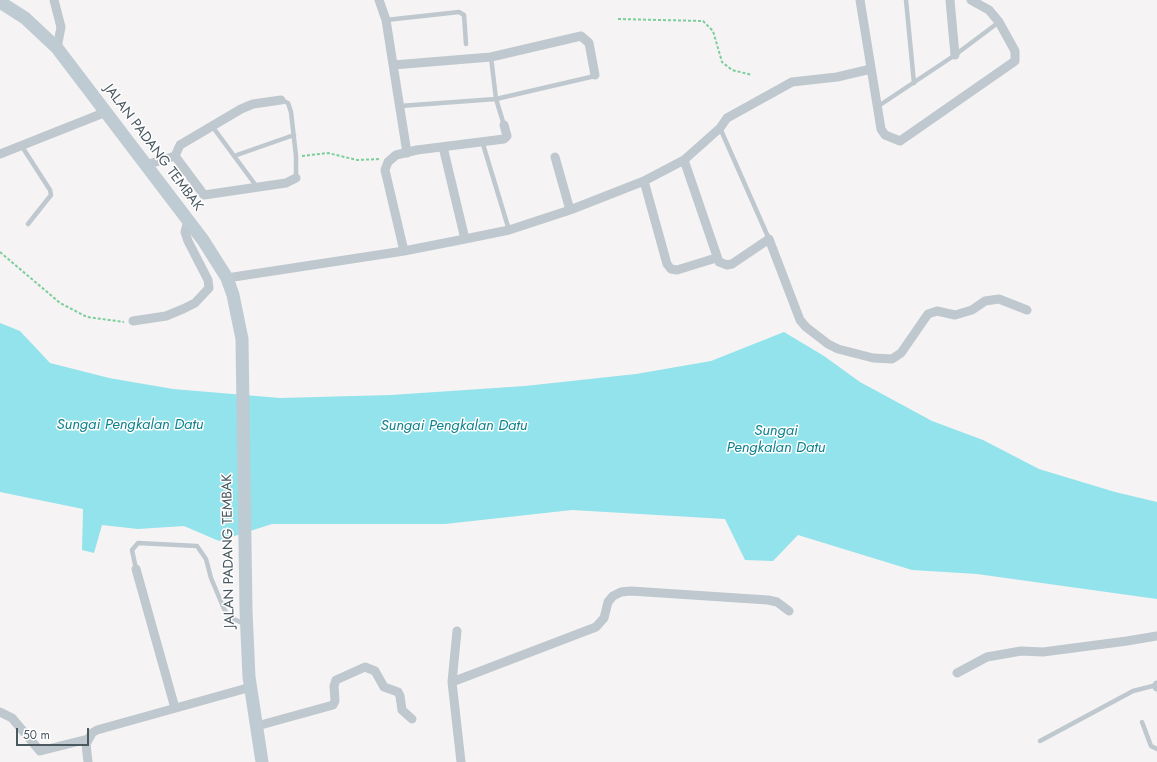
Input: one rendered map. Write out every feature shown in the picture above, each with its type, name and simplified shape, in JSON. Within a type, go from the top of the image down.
[{"type":"main road","name":"JALAN PADANG TEMBAK","points":[[0,2],[25,18],[57,48],[188,220],[219,263],[227,278],[237,311],[242,339],[246,625],[250,687],[262,762]]},
{"type":"street","points":[[54,0],[61,27],[57,48]]},
{"type":"street","points":[[379,0],[386,20],[407,153]]},
{"type":"street","points":[[860,0],[881,129],[885,135],[900,141],[911,135],[1014,61],[1015,51],[999,22],[989,10],[971,0]]},
{"type":"street","points":[[950,0],[955,55]]},
{"type":"street","points":[[393,64],[491,57],[580,36],[589,43],[595,75]]},
{"type":"street","points":[[227,278],[404,251],[509,230],[570,210],[644,181],[684,160],[720,128],[727,118],[792,82],[837,77],[871,69]]},
{"type":"street","points":[[146,165],[174,156],[180,145],[241,109],[253,104],[281,100]]},
{"type":"street","points":[[0,154],[106,112]]},
{"type":"street","points":[[404,251],[385,170],[391,158],[407,153],[506,138],[507,133],[504,125]]},
{"type":"street","points":[[443,147],[465,239]]},
{"type":"street","points":[[174,156],[204,195],[286,183],[296,178]]},
{"type":"street","points":[[555,157],[570,210]]},
{"type":"street","points":[[684,160],[716,258],[723,265],[732,264],[769,239],[800,320],[806,327],[828,344],[838,349],[873,358],[892,359],[901,353],[928,314],[937,311],[955,315],[972,310],[985,301],[999,299],[1027,310]]},
{"type":"street","points":[[644,181],[667,264],[671,269],[677,270],[716,258]]},
{"type":"street","points":[[133,320],[166,316],[183,309],[195,303],[208,288],[208,280],[185,232],[188,220]]},
{"type":"street","points":[[136,569],[175,708]]},
{"type":"street","points":[[452,682],[596,627],[604,618],[608,602],[613,596],[621,592],[631,590],[768,600],[777,602],[788,611]]},
{"type":"street","points":[[457,632],[452,682],[461,762]]},
{"type":"street","points":[[957,673],[987,656],[1021,650],[1043,652],[1127,642],[1157,636]]},
{"type":"street","points":[[257,726],[333,705],[335,701],[334,686],[336,680],[365,667],[375,671],[384,687],[398,692],[402,710],[412,719]]},
{"type":"street","points":[[88,762],[86,744],[88,739],[97,730],[250,687]]},
{"type":"street","points":[[0,712],[12,718],[40,751],[88,739]]},
{"type":"lane","points":[[906,0],[914,83]]},
{"type":"lane","points":[[386,20],[459,12],[464,15],[466,44]]},
{"type":"lane","points":[[877,107],[955,55],[999,22]]},
{"type":"lane","points":[[491,57],[496,99],[504,125]]},
{"type":"lane","points":[[400,106],[496,99],[595,75]]},
{"type":"lane","points":[[281,100],[288,104],[291,112],[296,156],[296,178]]},
{"type":"lane","points":[[212,126],[257,187]]},
{"type":"lane","points":[[720,128],[769,239]]},
{"type":"lane","points":[[234,156],[294,135]]},
{"type":"lane","points":[[482,141],[509,230]]},
{"type":"lane","points":[[21,145],[50,190],[51,195],[28,224]]},
{"type":"lane","points":[[136,569],[132,550],[138,543],[197,546],[206,559],[211,578],[224,609],[230,617],[246,625]]},
{"type":"lane","points":[[1040,741],[1133,691],[1157,686]]},
{"type":"lane","points":[[1142,722],[1151,746],[1157,749]]},
{"type":"path","points":[[618,19],[704,21],[712,31],[722,62],[732,70],[752,75]]},
{"type":"path","points":[[296,156],[328,153],[357,160],[391,158]]},
{"type":"path","points":[[0,252],[60,303],[87,317],[119,323],[133,320]]},
{"type":"water","name":"Sungai Pengkalan Datu","points":[[0,323],[20,331],[50,363],[109,378],[173,389],[280,398],[391,395],[525,386],[636,374],[711,361],[784,332],[824,356],[860,382],[932,421],[983,440],[1039,469],[1115,492],[1157,502],[1157,599],[977,574],[912,570],[798,535],[773,561],[745,560],[725,519],[572,510],[445,524],[272,524],[219,541],[184,526],[138,529],[102,525],[94,553],[82,550],[83,509],[0,492]]}]
